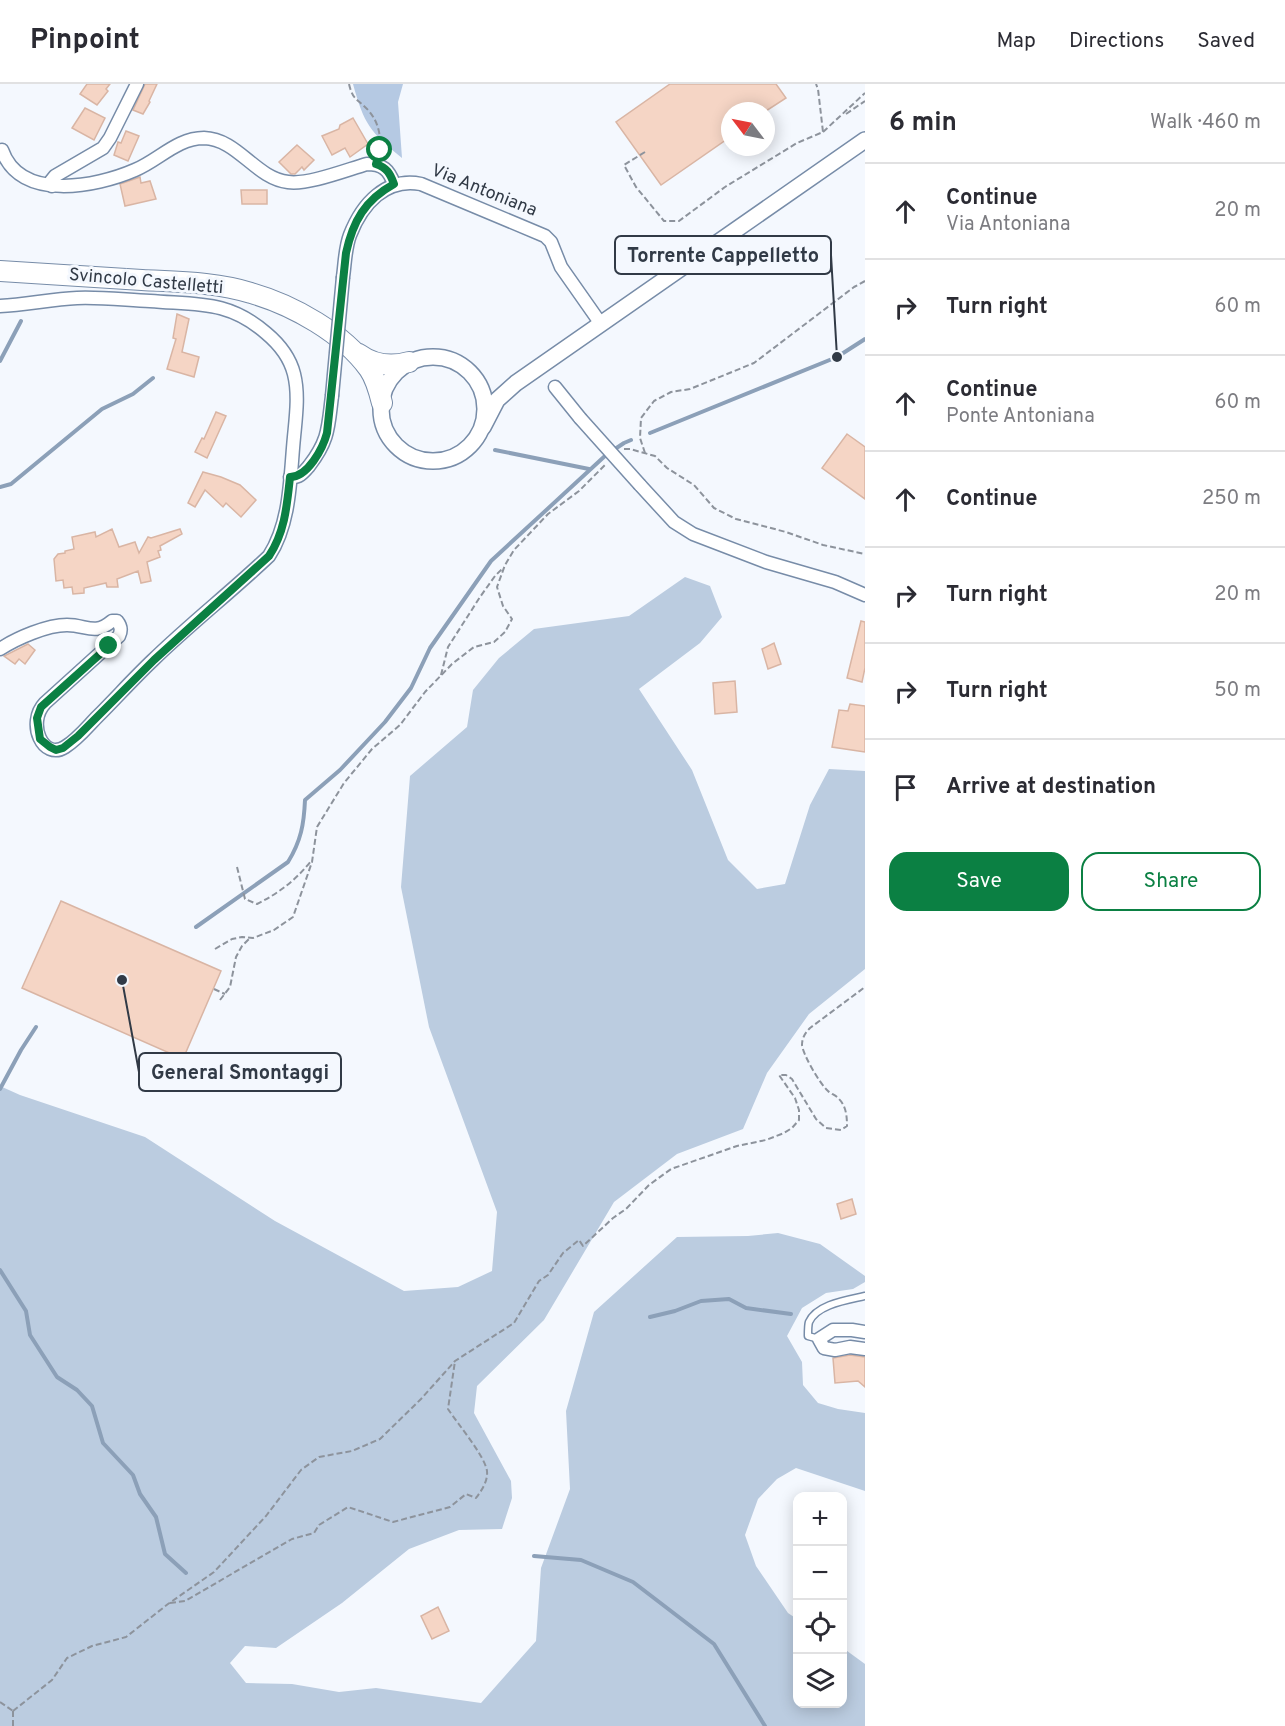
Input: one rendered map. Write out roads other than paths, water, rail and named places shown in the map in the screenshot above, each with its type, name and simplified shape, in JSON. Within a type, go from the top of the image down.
[{"type":"main road","name":"Svincolo Castelletti","points":[[0,271],[202,284],[251,293],[297,311],[349,348]]},
{"type":"main road","points":[[349,348],[379,364],[399,365],[409,362]]},
{"type":"main road","points":[[349,348],[368,368],[377,384],[382,403]]},
{"type":"street","points":[[52,186],[51,181],[55,176],[103,148],[137,84]]},
{"type":"street","points":[[2,150],[5,159],[21,176],[52,186],[90,183],[114,178],[136,170],[189,139],[206,138],[224,143],[265,174],[290,183],[302,182],[367,164],[385,167],[394,184],[382,191],[366,206],[357,219],[346,253],[332,396],[325,442],[304,472],[299,476],[290,477]]},
{"type":"street","points":[[516,383],[501,388],[487,385],[476,379],[461,364],[444,357],[426,357],[409,362],[395,373],[385,388],[382,403],[383,423],[389,437],[400,450],[415,458],[431,461],[447,459],[462,453],[474,442],[498,400],[516,383],[865,140]]},
{"type":"street","name":"Via Antoniana","points":[[394,184],[403,182],[421,184],[545,236],[551,242],[561,267],[601,324]]},
{"type":"street","points":[[0,306],[26,305],[62,299],[101,298],[216,306],[230,310],[248,318],[274,340],[285,354],[293,371],[297,401],[284,520],[277,544],[269,556],[154,660],[78,736],[63,748],[56,750],[40,739],[37,724],[38,713],[45,703],[120,636],[120,625],[117,621],[112,621],[103,629],[88,630],[67,625],[41,630],[14,640],[0,650]]},
{"type":"street","points":[[476,379],[483,392],[486,410],[483,427]]},
{"type":"street","points":[[555,387],[674,522],[693,534],[766,562],[835,582],[865,595]]},
{"type":"street","points":[[865,1332],[833,1330],[819,1339],[824,1348],[865,1349]]},
{"type":"lane","points":[[819,1339],[808,1336],[809,1322],[816,1314],[829,1305],[865,1296]]},
{"type":"waterway","points":[[0,361],[21,321]]},
{"type":"waterway","points":[[650,433],[837,357],[865,339]]},
{"type":"waterway","points":[[0,487],[11,484],[102,409],[133,394],[153,378]]},
{"type":"waterway","points":[[196,927],[288,862],[301,832],[305,800],[340,770],[385,722],[411,688],[430,648],[491,561],[606,455],[631,440]]},
{"type":"waterway","points":[[495,450],[589,469]]},
{"type":"waterway","points":[[0,1089],[36,1027]]},
{"type":"waterway","points":[[0,1270],[26,1311],[30,1335],[57,1377],[77,1390],[92,1406],[103,1443],[133,1475],[140,1494],[156,1517],[165,1554],[186,1573]]},
{"type":"waterway","points":[[650,1317],[701,1301],[729,1299],[746,1308],[791,1314]]},
{"type":"waterway","points":[[534,1556],[581,1560],[633,1582],[714,1644],[765,1726]]},
{"type":"place","name":"Torrente Cappelletto","points":[[837,357]]},
{"type":"place","name":"General Smontaggi","points":[[122,980]]}]
